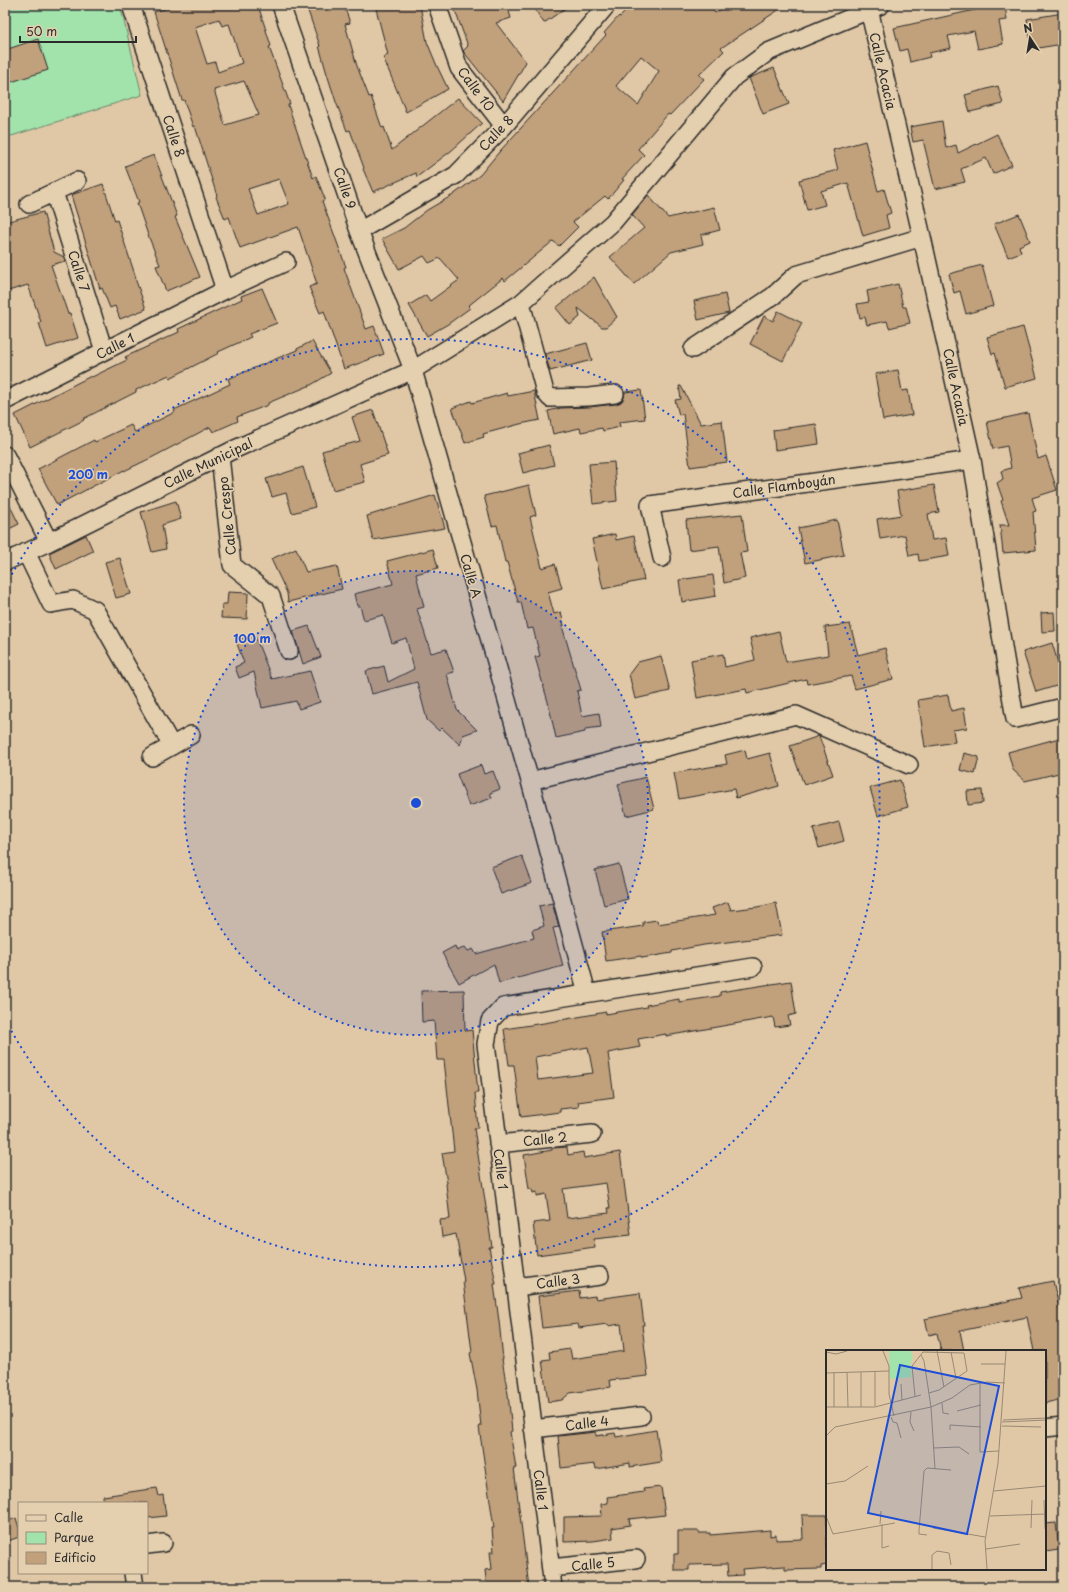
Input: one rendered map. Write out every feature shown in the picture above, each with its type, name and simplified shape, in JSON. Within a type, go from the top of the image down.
[{"type":"street","name":"Calle 8","points":[[131,5],[225,290]]},
{"type":"street","name":"Calle 9","points":[[281,5],[359,231],[413,370]]},
{"type":"street","name":"Calle 10","points":[[437,5],[459,68],[504,126]]},
{"type":"street","name":"Calle 8","points":[[359,231],[456,175],[504,126],[605,6]]},
{"type":"street","name":"Calle Acacia","points":[[875,7],[922,237],[972,460],[1015,719],[1063,707]]},
{"type":"street","name":"Calle Municipal","points":[[5,562],[50,542],[220,456],[413,370],[520,304],[613,222],[734,77],[768,52],[875,7]]},
{"type":"street","points":[[29,204],[77,181]]},
{"type":"street","name":"Calle 7","points":[[54,192],[104,351]]},
{"type":"street","points":[[693,349],[773,296],[796,275],[922,237]]},
{"type":"street","name":"Calle 1","points":[[5,401],[225,290],[286,262]]},
{"type":"street","points":[[520,304],[545,392],[550,398],[589,397],[615,394]]},
{"type":"street","name":"Calle A","points":[[413,370],[530,781],[586,993]]},
{"type":"street","points":[[5,455],[50,542]]},
{"type":"street","name":"Calle Crespo","points":[[220,456],[232,565],[271,596],[289,651]]},
{"type":"street","name":"Calle Flamboyán","points":[[662,558],[650,505],[972,460]]},
{"type":"street","points":[[26,552],[51,604],[73,600],[95,610],[172,746]]},
{"type":"street","points":[[530,781],[796,715],[909,765]]},
{"type":"street","points":[[152,757],[191,736]]},
{"type":"street","name":"Calle 1","points":[[553,1587],[486,1044],[490,1021],[503,1006],[753,967]]},
{"type":"street","name":"Calle 2","points":[[498,1144],[592,1134]]},
{"type":"street","name":"Calle 3","points":[[516,1286],[600,1276]]},
{"type":"street","name":"Calle 4","points":[[533,1429],[641,1416]]},
{"type":"street","points":[[1046,1428],[1063,1426]]},
{"type":"street","name":"Calle 5","points":[[551,1568],[636,1559]]},
{"type":"street","points":[[133,1574],[135,1587]]},
{"type":"green space","points":[[5,5],[120,5],[142,95],[5,138]]},
{"type":"building","points":[[177,5],[258,5],[271,46],[269,47],[290,104],[288,105],[313,178],[316,176],[325,199],[322,201],[346,267],[344,268],[366,329],[374,326],[384,354],[344,369],[324,311],[320,313],[309,287],[317,284],[298,227],[240,248],[229,217],[225,219],[216,197],[217,196],[195,126],[193,127],[184,100],[182,100],[154,12]],"holes":[[[219,19],[222,26],[229,24],[242,63],[218,72],[215,62],[207,64],[195,27]],[[244,81],[259,115],[225,125],[214,90]],[[279,179],[289,204],[258,215],[248,189]]]},
{"type":"building","points":[[306,5],[344,5],[350,23],[345,24],[357,66],[369,97],[371,96],[382,128],[384,127],[392,150],[458,98],[482,123],[451,151],[417,177],[416,173],[373,192],[363,169],[364,168],[350,130],[347,131],[336,102],[320,46]]},
{"type":"building","points":[[375,5],[420,5],[427,42],[448,89],[406,112],[383,57],[388,55]]},
{"type":"building","points":[[453,5],[507,5],[511,18],[496,23],[526,62],[503,101],[463,51],[468,46]]},
{"type":"building","points":[[532,5],[570,5],[544,23]]},
{"type":"building","points":[[632,5],[710,5],[715,13],[728,5],[786,5],[721,48],[724,51],[699,75],[704,79],[670,115],[668,114],[638,149],[644,155],[622,179],[624,180],[608,199],[605,196],[573,222],[578,227],[559,246],[553,241],[505,281],[503,278],[468,306],[470,308],[448,324],[427,336],[409,305],[426,295],[430,301],[459,280],[440,258],[429,263],[424,256],[399,269],[382,239],[404,228],[427,210],[453,195],[480,175],[499,152],[606,35],[604,33],[619,16],[620,17]],"holes":[[[641,56],[659,71],[638,105],[616,86]]]},
{"type":"building","points":[[978,5],[1005,5],[1007,20],[999,21],[1003,44],[978,49],[974,31],[948,36],[951,48],[929,53],[930,57],[910,62],[907,49],[900,51],[894,28],[979,9]]},
{"type":"building","points":[[1063,13],[1063,44],[1032,49],[1027,19]]},
{"type":"building","points":[[38,39],[48,70],[5,84],[5,50]]},
{"type":"building","points":[[774,68],[789,104],[763,114],[749,78]]},
{"type":"building","points":[[998,86],[1003,104],[970,112],[965,95]]},
{"type":"building","points":[[942,121],[946,148],[956,145],[958,153],[997,134],[1012,165],[993,174],[986,158],[961,169],[965,182],[935,189],[923,140],[913,142],[910,127]]},
{"type":"building","points":[[865,141],[878,191],[884,189],[891,213],[886,215],[889,228],[863,236],[848,183],[821,191],[825,205],[807,210],[799,180],[838,170],[833,150]]},
{"type":"building","points":[[154,155],[177,216],[175,217],[200,277],[166,291],[156,266],[160,265],[148,235],[137,203],[139,202],[125,166]]},
{"type":"building","points":[[103,184],[115,221],[117,220],[146,309],[120,319],[115,306],[110,308],[102,288],[100,289],[71,195]]},
{"type":"building","points":[[648,195],[668,218],[714,207],[720,230],[701,235],[703,244],[671,252],[634,284],[610,257],[644,228],[632,215]]},
{"type":"building","points":[[43,212],[54,252],[64,257],[65,261],[51,265],[78,338],[47,348],[39,323],[41,322],[28,285],[5,292],[5,222]]},
{"type":"building","points":[[1019,214],[1030,241],[1019,246],[1021,252],[1008,257],[994,224]]},
{"type":"building","points":[[982,265],[993,306],[966,314],[960,291],[954,293],[949,274]]},
{"type":"building","points":[[594,277],[617,317],[606,327],[602,327],[578,308],[580,317],[570,325],[556,308]]},
{"type":"building","points":[[898,284],[903,307],[906,307],[910,323],[889,328],[887,321],[867,325],[865,317],[860,318],[857,304],[869,302],[867,291]]},
{"type":"building","points":[[262,288],[277,323],[249,334],[251,337],[218,352],[219,353],[170,378],[169,375],[136,390],[136,392],[83,419],[84,420],[30,447],[15,415],[91,376],[92,377],[127,360],[125,357],[179,332],[178,329],[242,299],[241,296]]},
{"type":"building","points":[[725,294],[729,313],[698,320],[694,301]]},
{"type":"building","points":[[778,311],[802,323],[783,361],[750,344],[764,316],[773,321]]},
{"type":"building","points":[[1023,327],[1037,378],[1005,387],[995,353],[992,354],[987,337]]},
{"type":"building","points":[[312,341],[331,373],[311,385],[268,403],[268,405],[237,417],[238,421],[213,432],[210,427],[57,505],[38,469],[94,440],[95,442],[131,425],[135,432],[175,412],[174,410],[230,384],[228,379],[297,350]]},
{"type":"building","points":[[587,343],[592,360],[550,371],[545,354]]},
{"type":"building","points":[[898,370],[902,391],[908,390],[912,415],[883,420],[875,374]]},
{"type":"building","points":[[679,386],[681,386],[701,424],[722,421],[727,462],[690,467],[683,414],[679,415],[675,400],[681,399]]},
{"type":"building","points":[[641,390],[645,419],[619,422],[620,427],[603,431],[602,428],[581,432],[580,428],[553,434],[548,411],[561,408],[616,404],[621,402],[624,398],[625,392]]},
{"type":"building","points":[[534,391],[540,420],[483,434],[484,437],[465,443],[452,408],[471,401],[472,403],[507,393],[508,396]]},
{"type":"building","points":[[373,410],[388,455],[360,464],[365,482],[333,490],[322,451],[360,441],[352,417]]},
{"type":"building","points":[[1028,413],[1038,459],[1046,456],[1057,490],[1032,498],[1036,511],[1033,512],[1036,550],[1003,553],[1000,525],[1009,525],[997,483],[1003,479],[1001,471],[1011,468],[1007,446],[993,449],[987,422]]},
{"type":"building","points":[[816,424],[819,444],[775,450],[773,430]]},
{"type":"building","points":[[549,445],[554,465],[523,473],[518,453]]},
{"type":"building","points":[[614,462],[617,501],[593,504],[589,464]]},
{"type":"building","points":[[303,467],[315,507],[292,513],[286,493],[272,497],[266,479]]},
{"type":"building","points":[[529,485],[536,515],[530,517],[542,568],[555,564],[562,588],[548,592],[554,614],[561,612],[564,626],[562,626],[581,690],[577,691],[582,716],[599,713],[601,727],[585,729],[585,732],[556,738],[548,702],[535,657],[540,656],[533,628],[527,629],[521,602],[518,602],[507,562],[505,562],[497,525],[492,526],[484,496]]},
{"type":"building","points":[[934,485],[939,512],[928,514],[932,540],[946,538],[949,556],[919,561],[918,554],[909,556],[905,535],[880,539],[877,519],[901,515],[897,491]]},
{"type":"building","points":[[435,495],[445,528],[373,540],[367,516]]},
{"type":"building","points":[[5,496],[19,524],[5,531]]},
{"type":"building","points":[[176,501],[181,519],[162,525],[166,549],[152,552],[141,512]]},
{"type":"building","points":[[742,514],[747,552],[740,553],[745,578],[724,583],[719,546],[689,550],[686,520]]},
{"type":"building","points":[[837,520],[844,555],[805,563],[798,528]]},
{"type":"building","points":[[615,534],[616,540],[634,536],[644,580],[603,589],[592,539]]},
{"type":"building","points":[[86,535],[93,551],[56,569],[49,553]]},
{"type":"building","points":[[296,548],[306,572],[337,566],[342,589],[288,602],[287,593],[271,559]]},
{"type":"building","points":[[433,549],[438,568],[416,574],[424,607],[417,609],[431,653],[446,649],[454,672],[447,674],[457,710],[477,730],[463,735],[460,745],[442,728],[439,731],[427,720],[417,682],[372,694],[366,671],[384,666],[388,682],[414,669],[406,638],[392,643],[383,615],[364,620],[360,606],[357,606],[354,594],[393,584],[387,561]]},
{"type":"building","points":[[120,558],[131,594],[116,598],[105,562]]},
{"type":"building","points":[[713,575],[716,596],[682,602],[679,580]]},
{"type":"building","points":[[228,592],[248,593],[247,619],[221,618],[222,604],[227,604]]},
{"type":"building","points":[[1054,612],[1055,631],[1042,632],[1041,613]]},
{"type":"building","points":[[850,624],[858,655],[885,648],[893,679],[855,689],[851,676],[807,684],[806,679],[747,693],[746,689],[697,698],[691,660],[723,654],[725,667],[755,660],[750,638],[779,631],[786,662],[828,655],[825,627]]},
{"type":"building","points":[[309,626],[321,657],[303,664],[293,631]]},
{"type":"building","points":[[254,634],[272,679],[310,671],[320,702],[299,709],[296,701],[262,708],[254,672],[239,678],[235,667],[244,663],[236,641]]},
{"type":"building","points":[[1052,643],[1063,679],[1063,684],[1036,692],[1023,652]]},
{"type":"building","points":[[661,656],[670,691],[635,699],[629,674],[638,662]]},
{"type":"building","points":[[948,695],[951,711],[964,708],[967,728],[953,730],[955,742],[925,747],[918,700]]},
{"type":"building","points":[[819,736],[833,775],[804,785],[790,746]]},
{"type":"building","points":[[1063,737],[1063,772],[1025,781],[1013,770],[1008,752]]},
{"type":"building","points":[[745,750],[747,759],[770,753],[779,786],[736,798],[734,789],[679,799],[674,773],[727,764],[725,755]]},
{"type":"building","points":[[964,753],[979,757],[975,774],[960,770]]},
{"type":"building","points":[[481,765],[484,774],[493,771],[500,789],[490,793],[492,798],[469,806],[457,774]]},
{"type":"building","points":[[646,777],[654,809],[626,816],[618,784]]},
{"type":"building","points":[[900,780],[908,807],[878,816],[870,788]]},
{"type":"building","points":[[982,790],[983,803],[968,805],[967,791]]},
{"type":"building","points":[[839,822],[844,841],[819,848],[813,829]]},
{"type":"building","points":[[522,856],[532,883],[501,894],[491,867]]},
{"type":"building","points":[[619,864],[628,899],[604,905],[595,870]]},
{"type":"building","points":[[728,902],[731,910],[776,903],[782,935],[704,945],[672,951],[672,953],[642,958],[641,956],[606,961],[602,932],[643,926],[643,922],[657,920],[658,924],[715,915],[712,908]]},
{"type":"building","points":[[552,903],[559,927],[553,928],[563,966],[499,983],[494,964],[459,983],[442,953],[455,946],[457,951],[465,947],[468,951],[473,949],[476,954],[534,938],[532,930],[544,926],[539,906]]},
{"type":"building","points":[[791,981],[796,1014],[788,1016],[790,1025],[775,1027],[773,1017],[666,1036],[666,1034],[638,1039],[640,1047],[608,1053],[614,1097],[578,1102],[579,1107],[560,1109],[560,1112],[521,1117],[514,1065],[509,1065],[504,1029],[606,1012],[606,1014],[647,1007],[646,1005],[679,999],[679,1002],[720,996],[720,992]],"holes":[[[588,1047],[593,1073],[538,1080],[535,1057]]]},
{"type":"building","points":[[464,990],[465,1031],[472,1030],[478,1093],[475,1093],[478,1128],[474,1128],[492,1247],[489,1247],[496,1284],[494,1284],[502,1359],[508,1394],[512,1431],[510,1432],[516,1468],[514,1468],[529,1587],[487,1587],[485,1570],[492,1569],[490,1552],[494,1552],[492,1528],[494,1528],[479,1427],[481,1426],[477,1390],[470,1353],[472,1352],[464,1281],[456,1234],[442,1237],[440,1220],[450,1219],[447,1183],[442,1153],[454,1151],[444,1060],[437,1060],[434,1021],[422,1022],[421,991]]},
{"type":"building","points":[[567,1147],[568,1155],[583,1152],[584,1158],[620,1152],[631,1235],[594,1239],[595,1247],[537,1255],[533,1223],[550,1221],[546,1194],[537,1196],[537,1192],[533,1193],[532,1189],[529,1189],[524,1155],[552,1150],[552,1148]],"holes":[[[606,1183],[610,1208],[608,1208],[609,1213],[567,1218],[563,1189]]]},
{"type":"building","points":[[1053,1281],[1060,1311],[1063,1310],[1063,1399],[1046,1403],[1046,1350],[1034,1350],[1027,1317],[960,1331],[964,1350],[941,1350],[937,1333],[929,1335],[925,1319],[1022,1298],[1019,1288]]},
{"type":"building","points":[[579,1291],[580,1298],[595,1296],[596,1299],[640,1293],[648,1376],[610,1380],[611,1387],[570,1393],[562,1400],[548,1402],[542,1360],[550,1359],[549,1352],[570,1349],[572,1359],[624,1351],[621,1324],[608,1326],[607,1324],[579,1328],[578,1324],[542,1328],[538,1296]]},
{"type":"building","points":[[656,1430],[661,1462],[630,1467],[630,1463],[596,1469],[595,1464],[561,1468],[558,1436],[596,1432],[596,1436],[615,1433],[616,1437]]},
{"type":"building","points":[[661,1487],[665,1515],[629,1519],[630,1525],[612,1528],[613,1538],[593,1541],[564,1542],[564,1517],[602,1516],[601,1504],[608,1503],[607,1497],[644,1492],[643,1489]]},
{"type":"building","points":[[157,1488],[159,1496],[163,1495],[166,1516],[148,1518],[148,1502],[103,1502],[103,1496]]},
{"type":"building","points":[[802,1515],[826,1515],[826,1565],[821,1566],[821,1569],[785,1570],[785,1566],[742,1569],[743,1575],[728,1576],[727,1564],[689,1565],[689,1570],[674,1570],[674,1554],[678,1554],[678,1531],[699,1531],[699,1533],[710,1533],[710,1535],[770,1530],[770,1536],[776,1535],[776,1540],[803,1539]]},
{"type":"building","points":[[16,1518],[18,1525],[18,1537],[5,1542],[5,1522]]},
{"type":"building","points":[[1056,1523],[1059,1550],[1046,1552],[1046,1524]]}]
